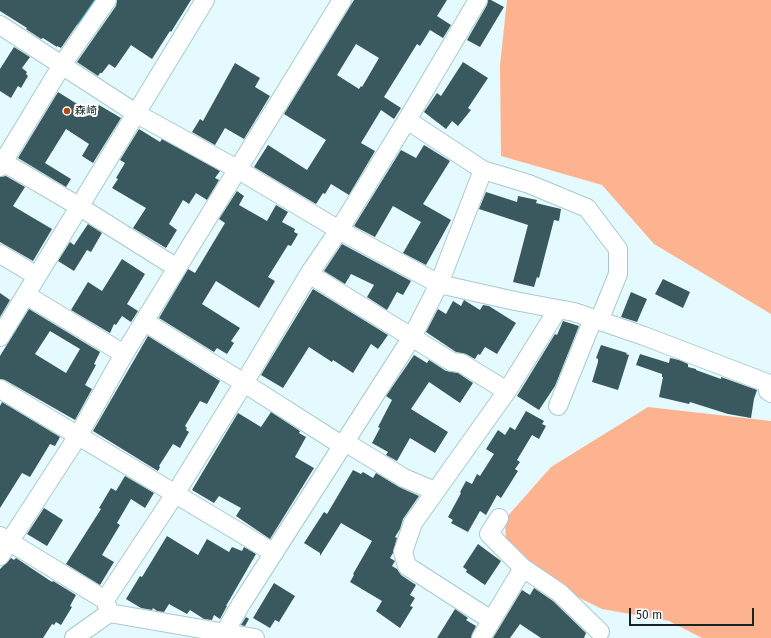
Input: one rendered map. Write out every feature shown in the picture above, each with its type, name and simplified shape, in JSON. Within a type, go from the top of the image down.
[{"type":"street","points":[[106,0],[55,61],[1,165],[80,207],[177,268]]},
{"type":"street","points":[[0,336],[205,0]]},
{"type":"street","points":[[342,0],[281,102],[237,169],[145,322],[124,354],[78,436],[3,545],[107,606],[240,636],[241,604],[412,337],[439,284],[483,170]]},
{"type":"street","points":[[74,638],[107,606],[309,274],[339,230],[407,120],[478,0]]},
{"type":"street","points":[[0,26],[136,114],[237,169],[339,230],[439,284],[515,301],[574,312],[644,336],[767,383],[768,391],[771,393]]},
{"type":"street","points":[[407,120],[483,170],[529,184],[587,208],[618,249],[618,274],[558,406]]},
{"type":"street","points":[[0,254],[37,276]]},
{"type":"street","points":[[309,274],[452,362],[461,363],[507,391]]},
{"type":"street","points":[[26,295],[124,354]]},
{"type":"street","points":[[491,620],[407,566],[404,552],[413,523],[507,391],[558,309]]},
{"type":"street","points":[[145,322],[344,444],[404,478],[435,491]]},
{"type":"street","points":[[0,389],[274,553]]},
{"type":"street","points":[[499,518],[489,534],[523,568],[560,593],[600,632]]},
{"type":"street","points":[[481,638],[523,568]]},
{"type":"shaded area","points":[[507,0],[771,0],[771,314],[654,244],[602,185],[501,156],[500,65]]},
{"type":"shaded area","points":[[648,407],[771,421],[771,638],[702,638],[669,621],[602,609],[527,572],[506,545],[505,519],[551,467]]},
{"type":"building","points":[[0,0],[94,0],[61,48],[43,38],[41,39],[0,11]]},
{"type":"building","points":[[117,0],[191,0],[152,59],[131,45],[115,68],[109,64],[98,76],[77,62],[116,6]]},
{"type":"building","points":[[354,0],[447,0],[437,16],[451,25],[443,38],[430,30],[420,46],[417,44],[384,97],[401,108],[394,119],[381,110],[361,143],[375,151],[349,195],[331,184],[316,204],[254,167],[268,145],[307,170],[326,140],[284,114]],"holes":[[[356,44],[379,58],[362,87],[361,86],[359,89],[337,75]]]},
{"type":"building","points":[[488,0],[491,0],[504,7],[480,47],[467,40],[487,5]]},
{"type":"building","points":[[14,47],[30,57],[22,68],[27,72],[26,74],[28,76],[21,88],[18,86],[11,98],[0,91],[0,69]]},
{"type":"building","points":[[463,62],[488,78],[468,108],[471,110],[458,126],[452,121],[446,129],[424,112],[437,93],[441,96]]},
{"type":"building","points":[[235,63],[260,78],[255,87],[270,96],[244,139],[225,128],[215,145],[192,132],[200,119],[203,121]]},
{"type":"building","points":[[58,92],[93,114],[99,105],[121,118],[93,163],[82,156],[89,144],[66,129],[45,163],[71,179],[66,187],[18,158]]},
{"type":"building","points":[[139,129],[160,142],[162,139],[220,171],[215,178],[219,180],[207,200],[196,193],[189,204],[183,200],[169,224],[177,230],[166,248],[133,228],[146,208],[112,188],[125,163],[120,160]]},
{"type":"building","points":[[424,145],[450,161],[423,204],[451,220],[426,265],[403,253],[421,222],[393,206],[375,237],[354,226],[401,150],[416,158]]},
{"type":"building","points":[[6,176],[25,187],[13,206],[52,229],[33,261],[0,242],[0,177]]},
{"type":"building","points":[[237,191],[244,196],[239,205],[267,221],[276,205],[288,212],[282,222],[295,229],[294,232],[298,234],[291,246],[288,245],[268,277],[275,281],[259,308],[216,281],[202,304],[240,328],[231,341],[234,343],[227,354],[217,348],[214,352],[159,318],[188,269],[195,273],[225,223],[219,219]]},
{"type":"building","points":[[486,192],[517,202],[518,196],[537,200],[536,203],[561,209],[559,221],[554,220],[539,278],[537,277],[534,287],[513,282],[528,225],[479,209]]},
{"type":"building","points":[[88,224],[102,233],[91,252],[87,250],[74,271],[58,261],[70,242],[74,245]]},
{"type":"building","points":[[342,244],[411,281],[403,295],[397,292],[387,310],[367,297],[374,285],[351,274],[345,284],[324,271]]},
{"type":"building","points":[[122,259],[145,274],[127,304],[138,311],[131,322],[122,316],[116,325],[114,324],[110,333],[71,310],[88,282],[102,291]]},
{"type":"building","points":[[663,279],[690,292],[683,308],[655,294]]},
{"type":"building","points":[[313,289],[388,335],[378,349],[371,344],[353,373],[333,360],[332,362],[309,347],[283,388],[261,375]]},
{"type":"building","points":[[631,292],[647,299],[637,322],[621,317]]},
{"type":"building","points":[[0,293],[10,300],[0,317]]},
{"type":"building","points":[[464,300],[480,310],[483,305],[489,306],[516,323],[497,354],[485,347],[480,355],[478,354],[475,359],[466,354],[456,352],[426,332],[438,309],[446,314],[453,301],[461,306]]},
{"type":"building","points":[[29,309],[100,352],[94,364],[96,365],[85,385],[92,389],[75,420],[5,380],[0,379],[0,356]],"holes":[[[50,331],[80,349],[66,373],[35,354]]]},
{"type":"building","points":[[563,321],[579,326],[555,386],[539,410],[517,396],[555,334],[557,335]]},
{"type":"building","points":[[148,336],[220,381],[207,404],[200,401],[185,426],[187,428],[186,430],[189,432],[180,448],[173,444],[159,466],[158,471],[93,431]]},
{"type":"building","points":[[601,345],[627,353],[626,354],[629,355],[618,390],[592,382],[598,362],[598,359],[596,358]]},
{"type":"building","points":[[640,354],[669,363],[670,358],[679,360],[688,364],[688,367],[757,390],[751,418],[728,414],[690,402],[689,404],[659,397],[663,377],[662,374],[636,365]]},
{"type":"building","points":[[414,355],[427,363],[429,360],[446,371],[458,373],[473,383],[460,403],[429,382],[411,409],[448,432],[435,453],[410,438],[397,461],[386,455],[388,452],[372,443],[380,428],[378,427],[392,400],[386,396]]},
{"type":"building","points":[[2,402],[60,437],[55,446],[50,444],[30,477],[22,473],[0,508],[0,406]]},
{"type":"building","points":[[526,411],[544,421],[542,424],[546,426],[539,439],[532,435],[517,460],[520,462],[515,469],[518,471],[501,498],[497,495],[486,515],[480,511],[468,532],[451,523],[453,520],[448,517],[466,481],[472,484],[477,474],[480,476],[494,454],[486,449],[498,430],[505,435],[510,427],[515,430]]},
{"type":"building","points":[[271,412],[300,431],[299,433],[306,437],[295,457],[314,468],[270,539],[236,516],[241,508],[219,496],[214,503],[192,490],[238,413],[261,427]]},
{"type":"building","points":[[353,470],[361,474],[363,472],[373,478],[376,473],[399,487],[419,496],[403,519],[400,529],[395,537],[397,538],[390,558],[395,561],[392,566],[397,569],[401,575],[416,585],[410,595],[415,598],[410,606],[413,607],[400,628],[376,611],[382,601],[350,582],[372,541],[341,523],[320,556],[320,553],[304,543],[324,512],[327,514]]},
{"type":"building","points":[[125,476],[154,493],[145,508],[131,499],[117,523],[120,525],[102,555],[114,562],[100,585],[66,564],[101,509],[99,508],[111,488],[116,491]]},
{"type":"building","points":[[44,508],[63,520],[47,546],[27,534]]},
{"type":"building","points":[[167,536],[198,555],[207,539],[229,552],[232,547],[242,551],[244,547],[256,554],[220,619],[214,615],[212,620],[204,619],[190,610],[187,614],[169,604],[164,612],[157,611],[153,608],[152,610],[141,608],[126,599],[140,576],[142,577]]},
{"type":"building","points":[[478,544],[501,561],[485,585],[466,572],[467,570],[463,567]]},
{"type":"building","points":[[11,558],[14,560],[16,558],[52,582],[53,581],[76,595],[70,606],[72,607],[61,625],[56,622],[54,625],[52,624],[43,638],[0,638],[0,569]]},
{"type":"building","points":[[274,583],[295,596],[279,622],[275,620],[270,628],[253,618]]},
{"type":"building","points":[[534,588],[553,601],[586,633],[584,638],[541,638],[520,624],[510,638],[493,638],[522,590],[530,595]]},
{"type":"building","points":[[455,609],[468,618],[466,620],[476,626],[471,638],[437,638]]},
{"type":"building","points":[[246,617],[249,619],[245,626],[241,625]]},
{"type":"waterway","points":[[80,24],[95,0]]},
{"type":"place","name":"森崎","points":[[67,111]]}]
